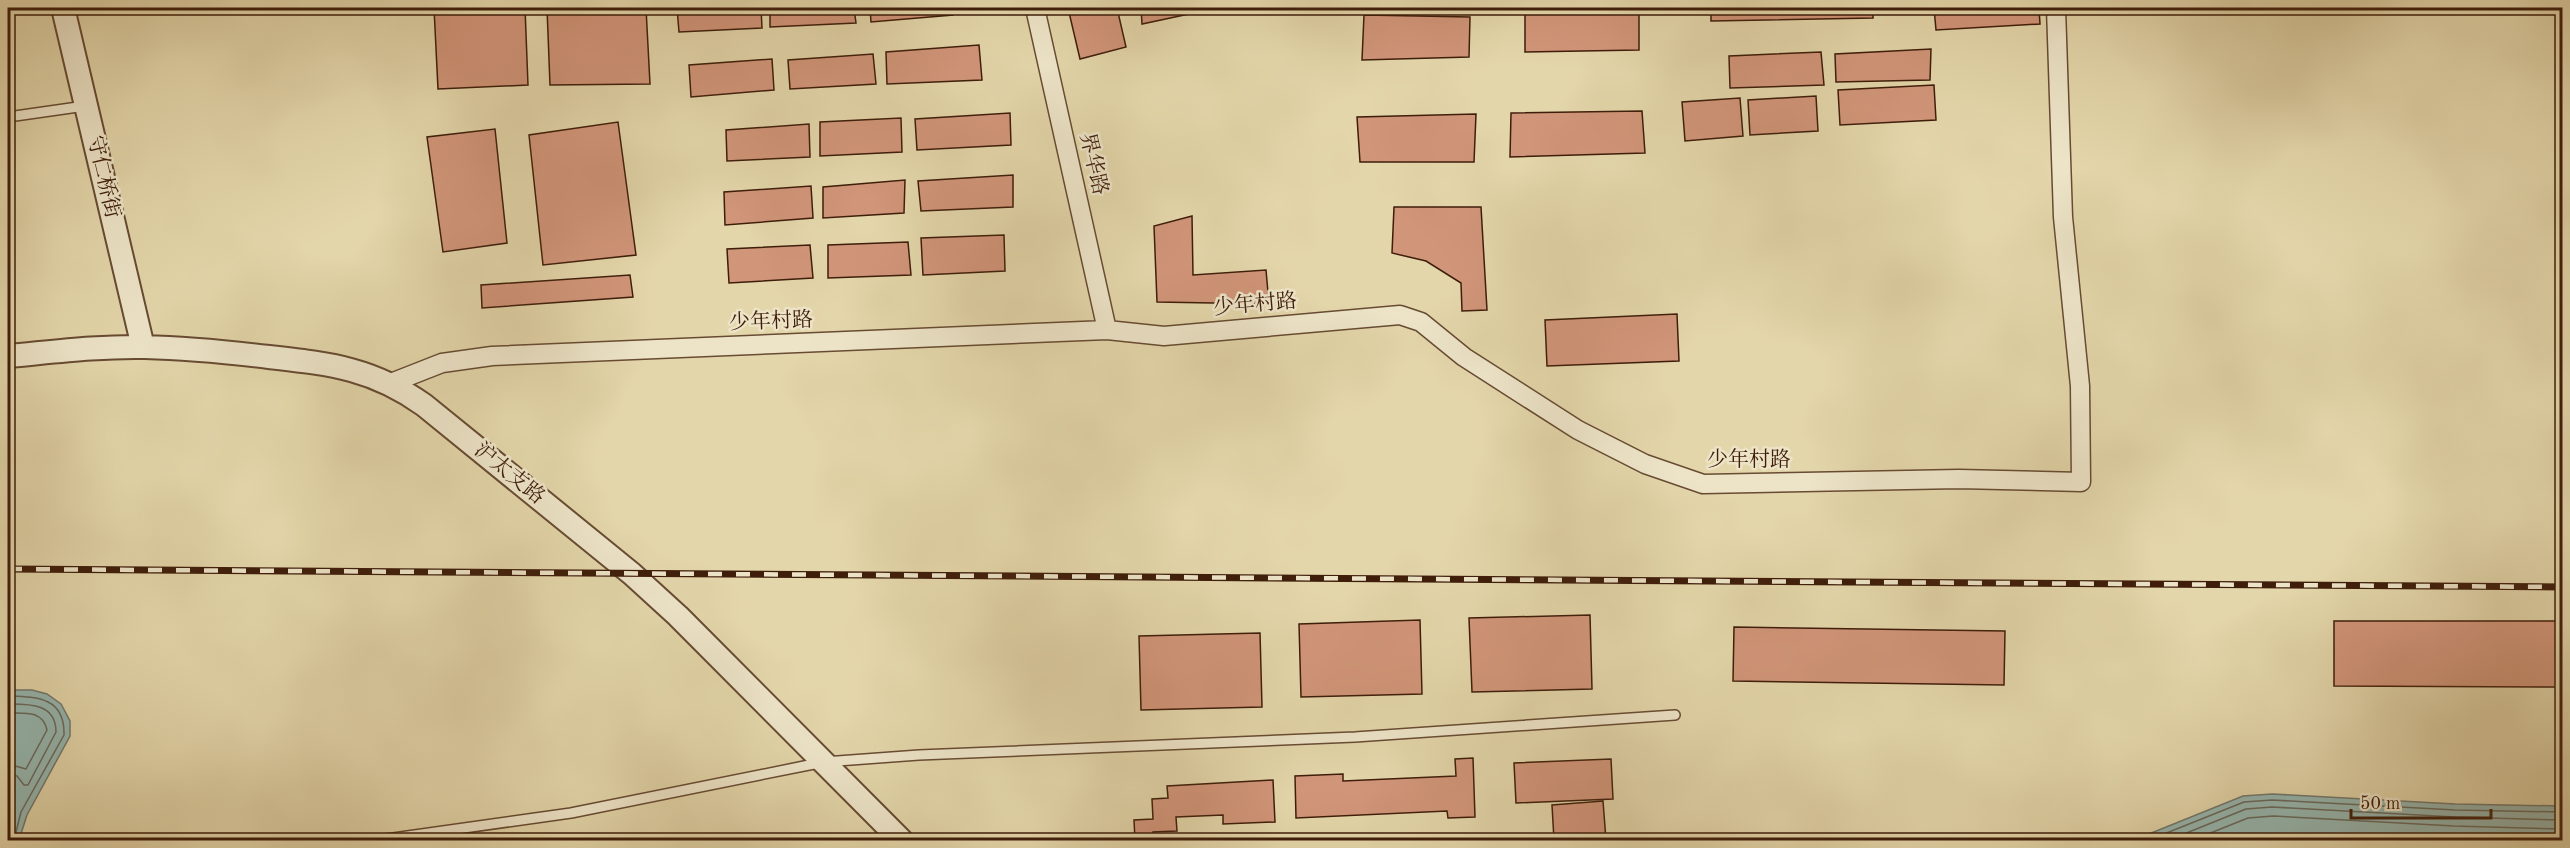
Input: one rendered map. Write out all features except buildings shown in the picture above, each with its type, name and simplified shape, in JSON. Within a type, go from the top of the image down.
[{"type":"street","name":"守仁桥街","points":[[63,8],[143,347]]},
{"type":"street","name":"界华路","points":[[1035,8],[1107,330]]},
{"type":"street","name":"少年村路","points":[[391,383],[442,363],[492,356],[1107,330],[1164,336],[1388,315],[1410,317],[1421,322],[1464,357],[1578,429],[1645,464],[1703,484],[1949,479],[2081,482],[2080,386],[2063,217],[2056,8]]},
{"type":"street","name":"沪太支路","points":[[8,356],[143,347],[214,350],[324,363],[391,383],[424,405],[633,574],[678,616],[901,840]]},
{"type":"lane","points":[[8,117],[86,106]]},
{"type":"lane","points":[[379,840],[571,813],[824,762],[931,755],[1356,737],[1675,716]]},
{"type":"water","points":[[8,690],[32,690],[47,694],[61,704],[70,721],[70,736],[27,815],[19,840],[8,840],[8,808],[11,794],[8,771]]},
{"type":"water","points":[[2272,794],[2455,804],[2562,806],[2562,840],[2134,840],[2243,796]]},
{"type":"railway","points":[[8,569],[2562,587]]}]
